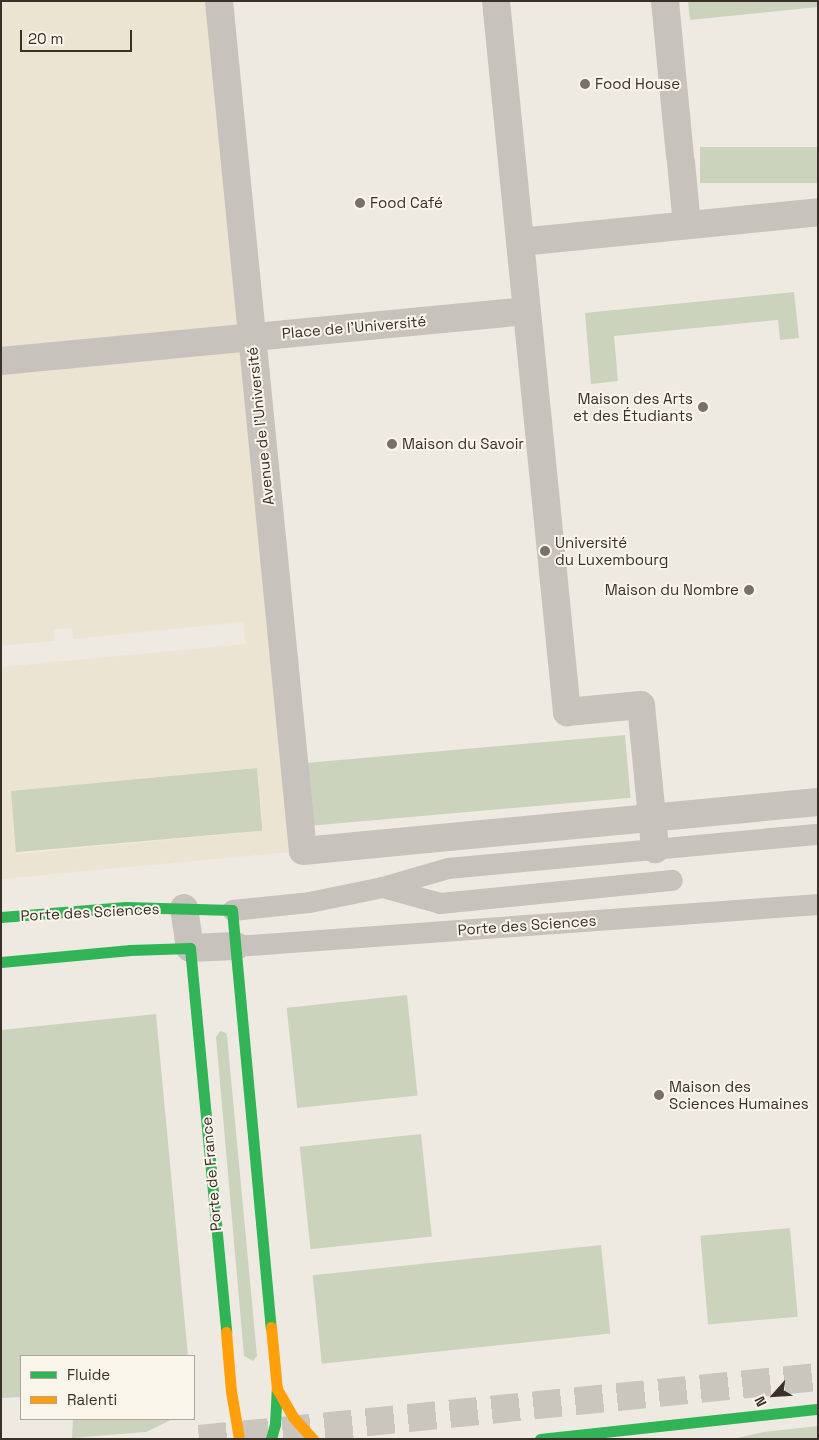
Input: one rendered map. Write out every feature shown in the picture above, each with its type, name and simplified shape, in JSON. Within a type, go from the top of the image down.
[{"type":"main road","name":"Porte des Sciences","points":[[1,917],[126,907],[232,910]]},
{"type":"main road","points":[[232,910],[277,1389],[275,1424],[271,1439]]},
{"type":"main road","name":"Porte des Sciences","points":[[1,962],[130,950],[190,948]]},
{"type":"main road","name":"Porte de France","points":[[190,948],[234,1431]]},
{"type":"main road","points":[[277,1389],[293,1417],[313,1439]]},
{"type":"main road","points":[[540,1439],[818,1409]]},
{"type":"street","name":"Avenue de l'Université","points":[[219,1],[302,851],[652,818]]},
{"type":"street","points":[[496,1],[567,712],[641,705],[655,849]]},
{"type":"street","points":[[665,1],[687,225]]},
{"type":"street","points":[[520,242],[818,212]]},
{"type":"street","name":"Place de l'Université","points":[[1,361],[527,311]]},
{"type":"street","points":[[652,818],[818,802]]},
{"type":"street","name":"Porte de France","points":[[184,908],[190,948]]},
{"type":"street","name":"Porte des Sciences","points":[[190,948],[236,946]]},
{"type":"lane","points":[[232,910],[282,906],[382,887],[448,868],[818,834]]},
{"type":"lane","points":[[382,887],[440,903],[672,880]]},
{"type":"lane","name":"Porte des Sciences","points":[[236,946],[818,904]]},
{"type":"green space","points":[[688,1],[818,1],[818,7],[690,20]]},
{"type":"green space","points":[[700,147],[818,147],[818,183],[700,183]]},
{"type":"green space","points":[[794,292],[799,338],[780,340],[778,320],[614,336],[618,381],[591,384],[585,313]]},
{"type":"green space","points":[[625,735],[630,798],[300,827],[294,764]]},
{"type":"green space","points":[[257,768],[262,831],[15,852],[10,790]]},
{"type":"green space","points":[[407,995],[418,1095],[297,1108],[287,1008]]},
{"type":"green space","points":[[156,1014],[188,1355],[20,1355],[20,1397],[1,1398],[1,1030]]},
{"type":"green space","points":[[220,1031],[226,1033],[227,1036],[257,1356],[253,1361],[244,1356],[216,1037]]},
{"type":"green space","points":[[421,1134],[432,1236],[310,1249],[300,1147]]},
{"type":"green space","points":[[790,1228],[798,1317],[708,1325],[700,1236]]},
{"type":"green space","points":[[601,1245],[610,1334],[322,1364],[313,1275]]},
{"type":"green space","points":[[73,1420],[171,1420],[146,1432],[72,1438]]},
{"type":"green space","points":[[818,1426],[818,1439],[732,1439],[764,1432]]},
{"type":"shaded area","points":[[1,1],[219,1],[303,851],[1,879],[1,667],[246,644],[243,622],[73,639],[72,628],[54,630],[55,641],[1,646]],"holes":[[[257,768],[263,831],[16,854],[11,791]]]},
{"type":"tunnel","points":[[199,1439],[818,1377]]},
{"type":"traffic: fast","points":[[1,917],[126,907],[232,910],[271,1327]]},
{"type":"traffic: fast","points":[[1,962],[130,950],[190,948],[226,1332]]},
{"type":"traffic: fast","points":[[271,1439],[275,1424],[277,1389]]},
{"type":"traffic: fast","points":[[540,1439],[818,1409]]},
{"type":"traffic: slow","points":[[271,1327],[277,1389],[293,1417],[313,1439]]},
{"type":"traffic: slow","points":[[226,1332],[231,1391],[239,1439]]},
{"type":"place","name":"Food House","points":[[585,84]]},
{"type":"place","name":"Food Café","points":[[360,203]]},
{"type":"place","name":"Maison des Arts et des Étudiants","points":[[703,407]]},
{"type":"place","name":"Maison du Savoir","points":[[392,444]]},
{"type":"place","name":"Université du Luxembourg","points":[[545,551]]},
{"type":"place","name":"Maison du Nombre","points":[[749,590]]},
{"type":"place","name":"Maison des Sciences Humaines","points":[[659,1095]]}]
